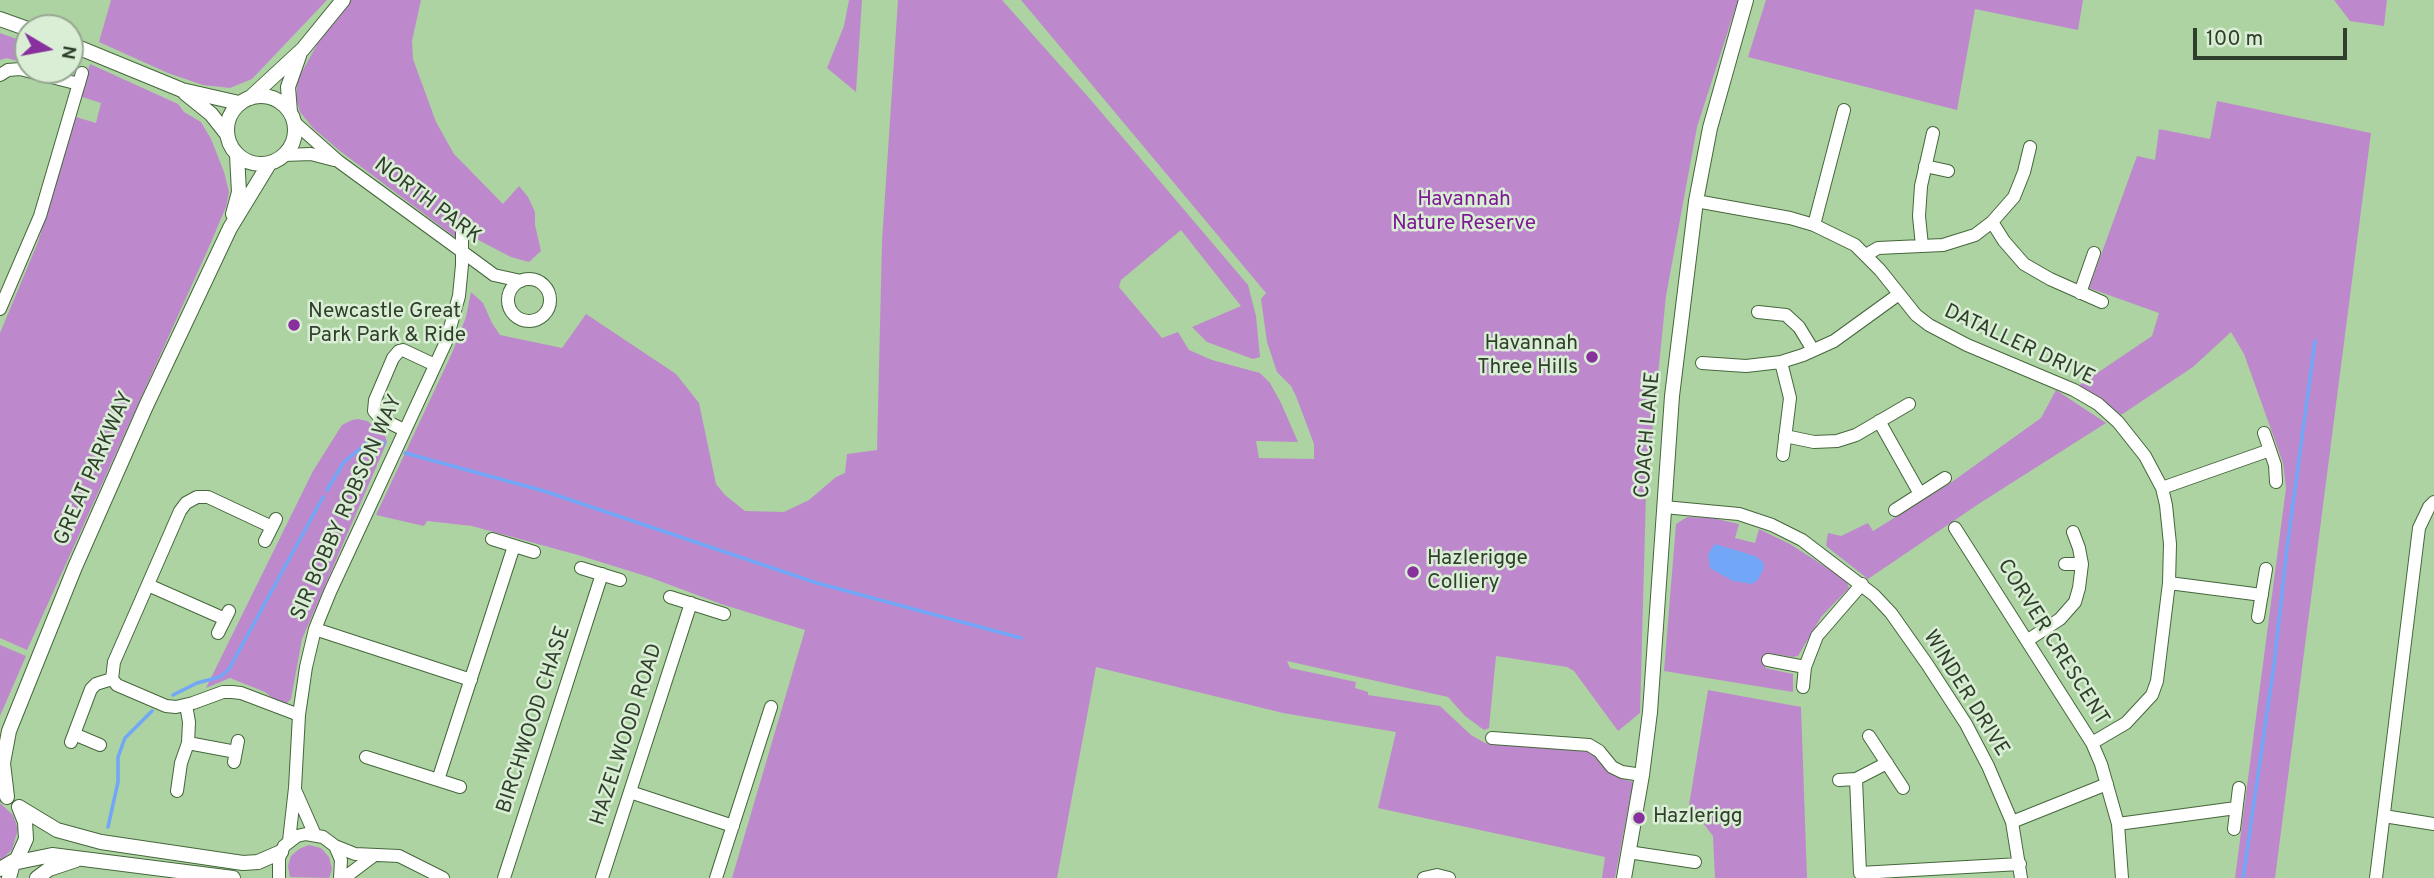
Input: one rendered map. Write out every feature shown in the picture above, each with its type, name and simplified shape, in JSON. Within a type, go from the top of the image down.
[{"type":"street","points":[[226,133],[229,118],[303,49],[343,0]]},
{"type":"street","name":"COACH LANE","points":[[1624,878],[1650,712],[1672,396],[1696,201],[1710,128],[1746,0]]},
{"type":"street","points":[[284,155],[294,140],[288,86],[303,49]]},
{"type":"street","points":[[84,50],[181,90],[245,101],[262,96],[274,99],[292,117]]},
{"type":"street","points":[[0,75],[8,70],[20,69],[80,78],[40,216],[0,309]]},
{"type":"street","name":"GREAT PARKWAY","points":[[181,90],[211,114],[226,133],[229,144],[237,155],[239,192],[230,229]]},
{"type":"street","points":[[1814,225],[1844,110]]},
{"type":"street","name":"NORTH PARK","points":[[292,117],[338,161],[494,275],[521,281],[535,280],[546,288],[550,300],[545,314],[539,319],[525,321],[513,315],[494,275]]},
{"type":"street","points":[[1922,246],[1920,186],[1933,133]]},
{"type":"street","points":[[1866,255],[1878,248],[1942,245],[1975,235],[1992,222],[2014,197],[2030,147]]},
{"type":"street","points":[[237,155],[253,164],[269,164]]},
{"type":"street","name":"GREAT PARKWAY","points":[[19,807],[3,796],[3,762],[9,731],[75,567],[140,418],[230,229],[269,164],[284,155]]},
{"type":"street","name":"NORTH PARK","points":[[284,155],[311,155],[338,161]]},
{"type":"street","points":[[1925,166],[1948,172]]},
{"type":"street","name":"DATALLER DRIVE","points":[[1696,201],[1790,218],[1814,225],[1855,245],[1916,315],[1929,325],[1967,345],[2074,390],[2098,404],[2135,442],[2162,488],[2166,505],[2170,544],[2169,583],[2160,661],[2152,695],[2126,723],[2092,743]]},
{"type":"street","points":[[1992,222],[2024,264],[2102,302]]},
{"type":"street","name":"SIR BOBBY ROBSON WAY","points":[[279,878],[278,864],[285,846],[295,788],[299,715],[315,629],[446,342],[457,308],[462,272],[462,233]]},
{"type":"street","points":[[2080,293],[2094,253]]},
{"type":"street","points":[[508,302],[511,289],[521,281]]},
{"type":"street","points":[[1703,363],[1746,366],[1781,362],[1834,341],[1899,294]]},
{"type":"street","points":[[1758,312],[1786,315],[1799,327],[1813,350]]},
{"type":"street","points":[[404,430],[380,418],[374,411],[375,400],[393,359],[403,350],[435,365]]},
{"type":"street","points":[[1781,362],[1790,398],[1783,455]]},
{"type":"street","points":[[1785,436],[1814,442],[1837,441],[1856,435],[1909,404]]},
{"type":"street","points":[[1879,421],[1920,494]]},
{"type":"street","points":[[2264,433],[2276,482]]},
{"type":"street","points":[[2162,488],[2270,450]]},
{"type":"street","points":[[1895,510],[1945,478]]},
{"type":"street","points":[[265,541],[274,523],[208,497],[197,497],[186,503],[180,511],[114,662],[112,679],[117,685],[166,705],[186,705],[223,692],[242,692],[299,715]]},
{"type":"street","points":[[2376,878],[2419,528],[2434,502]]},
{"type":"street","name":"WINDER DRIVE","points":[[1664,506],[1739,514],[1772,525],[1802,540],[1862,584],[1891,613],[1966,724],[1989,765],[2012,822],[2020,871]]},
{"type":"street","name":"CORVER CRESCENT","points":[[1955,528],[2092,743],[2118,824],[2122,878]]},
{"type":"street","points":[[2028,640],[2060,619],[2071,608],[2079,588],[2082,564],[2073,532]]},
{"type":"street","points":[[492,540],[534,552]]},
{"type":"street","points":[[439,780],[514,546]]},
{"type":"street","points":[[2065,564],[2082,564]]},
{"type":"street","points":[[581,568],[620,580]]},
{"type":"street","points":[[2258,617],[2266,569]]},
{"type":"street","name":"BIRCHWOOD CHASE","points":[[504,878],[602,575]]},
{"type":"street","points":[[2169,583],[2262,595]]},
{"type":"street","points":[[1803,687],[1805,667],[1818,636],[1831,617],[1862,584]]},
{"type":"street","points":[[148,585],[227,615],[218,633]]},
{"type":"street","points":[[670,597],[723,614]]},
{"type":"street","name":"HAZELWOOD ROAD","points":[[602,878],[691,603]]},
{"type":"street","points":[[315,629],[471,680]]},
{"type":"street","points":[[1768,660],[1805,667]]},
{"type":"street","points":[[100,745],[72,738],[91,689],[96,684],[112,679]]},
{"type":"street","points":[[177,791],[181,763],[188,743],[189,722],[186,705]]},
{"type":"street","points":[[716,878],[771,707]]},
{"type":"street","name":"GREAT PARKWAY","points":[[0,744],[9,731]]},
{"type":"street","points":[[1869,736],[1903,788]]},
{"type":"street","points":[[1492,738],[1589,745],[1599,751],[1612,767],[1622,772],[1642,775]]},
{"type":"street","points":[[188,743],[236,752]]},
{"type":"street","points":[[366,757],[460,787]]},
{"type":"street","points":[[1839,780],[1856,779],[1887,763]]},
{"type":"street","points":[[1856,779],[1860,873],[2020,871]]},
{"type":"street","points":[[2012,822],[2107,784]]},
{"type":"street","name":"SIR BOBBY ROBSON WAY","points":[[295,788],[315,835]]},
{"type":"street","points":[[2234,829],[2239,788]]},
{"type":"street","points":[[630,792],[733,826]]},
{"type":"street","points":[[19,807],[57,830],[101,842],[243,863],[265,860],[306,834],[315,835],[355,854],[372,857],[400,856],[443,878]]},
{"type":"street","points":[[6,866],[20,853],[26,839],[25,822],[19,807]]},
{"type":"street","points":[[2118,824],[2236,808]]},
{"type":"street","points":[[2384,817],[2434,824]]},
{"type":"street","points":[[335,846],[341,860],[342,878]]},
{"type":"street","points":[[1628,852],[1695,863]]},
{"type":"street","points":[[6,866],[52,855],[233,878]]},
{"type":"street","points":[[342,878],[372,857]]},
{"type":"street","points":[[37,878],[49,869],[84,859]]},
{"type":"street","points":[[6,866],[9,878]]},
{"type":"street","points":[[1425,877],[1449,878]]},
{"type":"green space","points":[[111,0],[327,0],[252,79],[230,88],[203,85],[168,73],[99,42]]},
{"type":"green space","points":[[351,0],[421,0],[412,41],[413,59],[436,122],[454,154],[503,204],[519,186],[528,197],[535,212],[541,251],[529,262],[511,257],[461,231],[455,237],[340,151],[313,128],[300,112],[296,98],[298,79],[319,41]]},
{"type":"green space","points":[[849,0],[862,0],[856,92],[827,68],[844,26]]},
{"type":"green space","name":"Havannah Nature Reserve","points":[[898,0],[1002,0],[1248,285],[1256,316],[1260,357],[1253,359],[1207,342],[1192,327],[1241,306],[1181,230],[1121,280],[1119,287],[1162,338],[1178,332],[1189,350],[1212,360],[1260,373],[1270,383],[1298,442],[1256,441],[1259,458],[1314,459],[1314,444],[1296,396],[1291,386],[1277,372],[1267,342],[1261,299],[1266,293],[1021,0],[1738,0],[1697,127],[1666,296],[1646,494],[1640,713],[1618,731],[1574,671],[1567,667],[1496,656],[1489,728],[1484,730],[1465,716],[1448,697],[1287,661],[1290,668],[1356,682],[1355,688],[1368,692],[1368,695],[1440,706],[1471,735],[1485,743],[1591,752],[1620,778],[1633,782],[1615,878],[1602,878],[1605,857],[1378,808],[1396,732],[1283,713],[1096,667],[1057,878],[732,878],[805,630],[721,604],[649,577],[472,526],[427,521],[424,526],[376,515],[452,353],[466,317],[471,292],[483,303],[500,335],[562,348],[586,314],[676,374],[699,403],[716,484],[745,511],[784,512],[809,500],[836,477],[845,473],[847,454],[877,450],[882,241]]},
{"type":"green space","points":[[1766,0],[2083,0],[2078,30],[1975,9],[1957,110],[1748,57]]},
{"type":"green space","points":[[2334,0],[2387,0],[2384,26],[2350,21]]},
{"type":"green space","points":[[0,33],[14,38],[14,60],[0,60]]},
{"type":"green space","points":[[90,64],[178,104],[184,112],[201,122],[211,139],[229,192],[226,207],[209,247],[27,650],[0,638],[0,333],[38,242],[76,117],[96,123],[101,103],[79,96]]},
{"type":"green space","points":[[2217,101],[2371,133],[2275,878],[2235,878],[2286,488],[2283,463],[2244,354],[2231,332],[2193,367],[2121,415],[2078,386],[2152,336],[2159,313],[2089,288],[2137,156],[2155,160],[2159,129],[2210,139]]},
{"type":"green space","points":[[2056,390],[2106,423],[1980,503],[1868,579],[1826,546],[1828,533],[1841,536],[1868,523],[1873,531],[1949,484],[2041,418]]},
{"type":"green space","points":[[358,419],[367,421],[384,433],[387,442],[302,639],[291,699],[286,704],[276,701],[265,692],[230,678],[206,688],[313,471],[342,425]]},
{"type":"green space","points":[[1687,517],[1712,518],[1739,524],[1735,538],[1755,543],[1759,529],[1790,544],[1846,580],[1849,588],[1821,617],[1798,656],[1768,653],[1765,668],[1793,674],[1793,692],[1664,671],[1676,524]]},
{"type":"green space","points":[[0,645],[26,656],[0,716]]},
{"type":"green space","points":[[1708,690],[1801,707],[1807,878],[1715,878],[1713,836],[1689,805]]},
{"type":"green space","points":[[0,803],[13,815],[18,829],[12,850],[0,861]]},
{"type":"green space","points":[[309,845],[321,848],[329,857],[332,869],[329,878],[290,877],[288,866],[291,856]]},
{"type":"water","points":[[1715,544],[1755,556],[1763,562],[1764,568],[1758,580],[1752,584],[1733,581],[1710,568],[1708,554]]},
{"type":"waterway","points":[[2243,878],[2274,665],[2315,341]]},
{"type":"waterway","points":[[327,490],[344,462],[368,442],[384,443]]},
{"type":"waterway","points":[[405,453],[544,491],[817,583],[1021,638]]},
{"type":"waterway","points":[[173,695],[197,683],[220,677],[229,669],[323,497]]},
{"type":"waterway","points":[[108,827],[118,782],[118,757],[125,738],[152,711]]},
{"type":"place","name":"Newcastle Great Park Park & Ride","points":[[294,325]]},
{"type":"place","name":"Havannah Three Hills","points":[[1592,357]]},
{"type":"place","name":"Hazlerigge Colliery","points":[[1413,572]]},
{"type":"place","name":"Hazlerigg","points":[[1639,818]]}]
